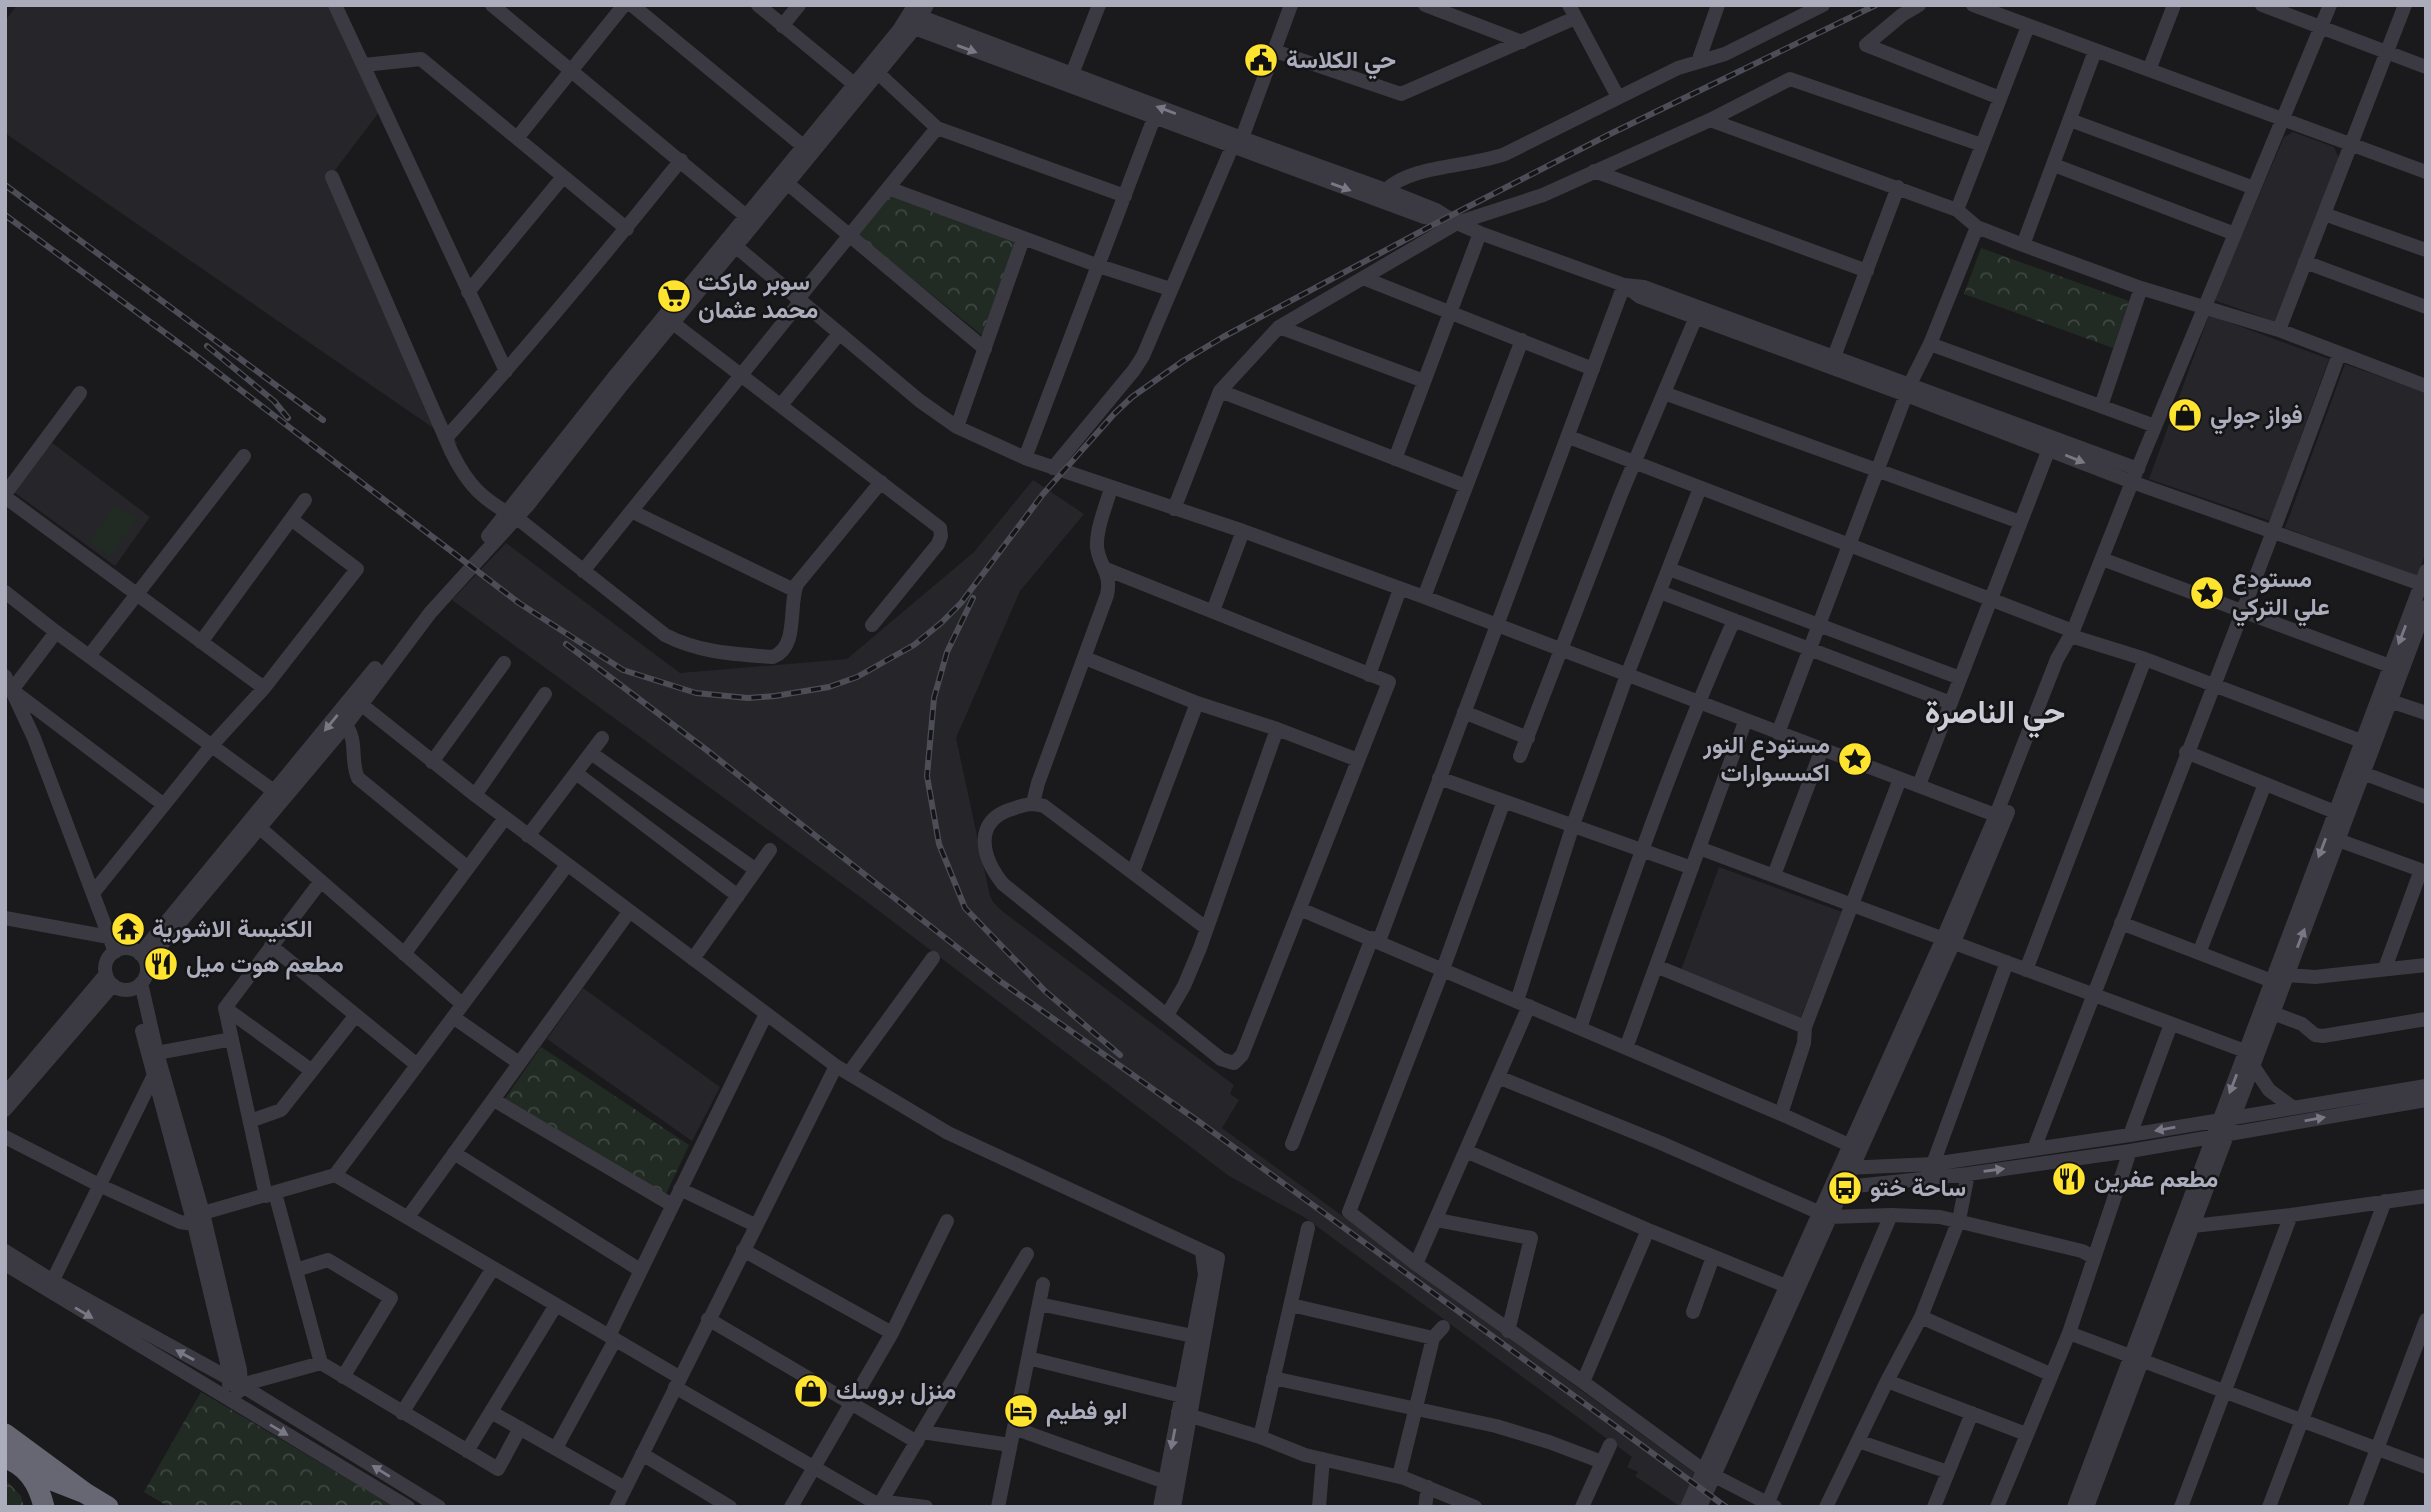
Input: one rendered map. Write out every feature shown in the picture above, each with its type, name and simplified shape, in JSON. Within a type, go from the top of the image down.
[{"type":"highway","points":[[5,1434],[108,1507]]},
{"type":"highway","points":[[12,1460],[85,1493]]},
{"type":"highway","points":[[12,1460],[38,1486],[44,1507]]},
{"type":"street","points":[[335,5],[506,371]]},
{"type":"street","points":[[492,5],[750,220]]},
{"type":"street","points":[[517,138],[624,5]]},
{"type":"street","points":[[632,5],[803,146]]},
{"type":"street","points":[[758,5],[854,84]]},
{"type":"street","points":[[782,26],[799,5]]},
{"type":"street","points":[[1072,74],[1099,5]]},
{"type":"street","points":[[1053,468],[1139,363],[1237,143],[1291,5]]},
{"type":"street","points":[[1425,5],[1522,42]]},
{"type":"street","points":[[1698,62],[1718,5]]},
{"type":"street","points":[[1386,190],[1396,181],[1412,175],[1486,161],[1504,154],[1687,64],[1726,54],[1823,5]]},
{"type":"street","points":[[1919,5],[1902,15],[1866,45],[2000,98]]},
{"type":"street","points":[[1973,5],[2426,172]]},
{"type":"street","points":[[2149,70],[2174,5]]},
{"type":"street","points":[[2262,5],[2426,67]]},
{"type":"street","points":[[1708,1474],[1948,940],[2067,656],[2072,633],[2155,426],[2330,5]]},
{"type":"street","points":[[2279,330],[2405,5]]},
{"type":"street","points":[[1275,51],[1401,94],[1522,42],[1572,12],[1618,97]]},
{"type":"street","points":[[750,220],[788,183],[878,73],[915,16]]},
{"type":"street","points":[[915,16],[1072,74],[1424,217],[1457,223]]},
{"type":"street","points":[[512,516],[732,243],[803,146],[915,16]]},
{"type":"street","points":[[915,16],[1154,118],[1386,190],[1436,210],[1480,233],[1624,285],[1644,287],[2135,476],[2274,533],[2423,578],[2390,666],[2367,744],[2363,773],[2253,1066],[2227,1118]]},
{"type":"street","points":[[1957,210],[2028,26]]},
{"type":"street","points":[[2023,245],[2095,51]]},
{"type":"street","points":[[364,65],[421,59],[626,229]]},
{"type":"street","points":[[878,73],[937,128],[1125,196]]},
{"type":"street","points":[[1174,509],[1220,391],[1279,327],[1457,223],[1524,202],[1710,120],[1790,79],[1982,145]]},
{"type":"street","points":[[1025,458],[1154,118]]},
{"type":"street","points":[[1710,120],[1957,210],[1978,227],[2023,245],[2141,288],[2279,330],[2426,386]]},
{"type":"street","points":[[2070,120],[2254,188]]},
{"type":"street","points":[[583,571],[937,128]]},
{"type":"street","points":[[446,438],[506,371],[681,160]]},
{"type":"street","points":[[2054,165],[2235,234]]},
{"type":"street","points":[[1594,171],[1867,271]]},
{"type":"street","points":[[332,177],[457,464],[473,487],[494,507],[512,516],[665,635],[688,646],[714,653],[773,657],[781,654],[788,644],[794,590],[804,573],[881,482]]},
{"type":"street","points":[[468,292],[563,177]]},
{"type":"street","points":[[788,183],[848,237],[985,349]]},
{"type":"street","points":[[1832,361],[1898,187]]},
{"type":"street","points":[[888,188],[1023,239],[1170,289]]},
{"type":"street","points":[[2324,214],[2426,250]]},
{"type":"street","points":[[1778,733],[1908,390],[1978,227]]},
{"type":"street","points":[[1395,459],[1480,233]]},
{"type":"street","points":[[957,427],[1023,239]]},
{"type":"street","points":[[732,243],[920,401],[957,427],[1025,458],[1242,531],[1424,597],[1745,722],[2000,817]]},
{"type":"street","points":[[143,958],[275,792],[356,700],[673,323],[732,243]]},
{"type":"street","points":[[2305,262],[2426,307]]},
{"type":"street","points":[[1363,278],[1593,369]]},
{"type":"street","points":[[1624,285],[1636,295],[1696,317],[1832,361]]},
{"type":"street","points":[[1292,1144],[1439,778],[1569,438],[1624,285]]},
{"type":"street","points":[[2101,406],[2141,288]]},
{"type":"street","points":[[1520,756],[1621,494],[1696,317]]},
{"type":"street","points":[[673,323],[940,528],[942,536],[938,544],[872,625]]},
{"type":"street","points":[[1279,327],[1424,381]]},
{"type":"street","points":[[780,405],[839,334]]},
{"type":"street","points":[[1424,597],[1522,340]]},
{"type":"street","points":[[1930,344],[2155,426]]},
{"type":"street","points":[[2034,1149],[2186,752],[2274,533],[2339,354]]},
{"type":"street","points":[[1908,390],[2049,449],[2135,476]]},
{"type":"street","points":[[1220,391],[1466,486]]},
{"type":"street","points":[[80,393],[5,496],[264,688]]},
{"type":"street","points":[[1664,393],[2020,522]]},
{"type":"street","points":[[1569,438],[2367,744]]},
{"type":"street","points":[[1919,785],[2049,449]]},
{"type":"street","points":[[89,656],[244,456]]},
{"type":"street","points":[[1033,803],[1107,595],[1109,581],[1098,554],[1097,541],[1111,488]]},
{"type":"street","points":[[1416,1265],[1499,1077],[1523,1003],[1573,825],[1626,675],[1700,488]]},
{"type":"street","points":[[201,642],[305,500]]},
{"type":"street","points":[[631,511],[794,590]]},
{"type":"street","points":[[93,893],[212,745],[264,688],[357,569],[291,519]]},
{"type":"street","points":[[1213,611],[1242,531]]},
{"type":"street","points":[[2102,559],[2390,666]]},
{"type":"street","points":[[1106,569],[1389,682],[1238,1061],[1230,1063],[1222,1059],[1009,890],[998,878],[985,846],[989,823],[998,813],[1033,803],[1044,806],[1206,928]]},
{"type":"street","points":[[1668,569],[1960,678]]},
{"type":"street","points":[[1369,675],[1400,589]]},
{"type":"street","points":[[5,592],[275,792]]},
{"type":"street","points":[[1660,592],[1951,703]]},
{"type":"street","points":[[2087,1507],[2137,1358],[2227,1118],[2245,1051],[2335,812],[2390,701],[2423,622],[2426,607]]},
{"type":"street","points":[[1580,1028],[1641,850],[1697,702],[1734,620]]},
{"type":"street","points":[[12,690],[56,632]]},
{"type":"street","points":[[1085,658],[1197,703],[1277,729],[1358,760]]},
{"type":"street","points":[[2026,970],[2145,659]]},
{"type":"street","points":[[432,762],[504,663]]},
{"type":"street","points":[[5,676],[34,738],[115,951]]},
{"type":"street","points":[[12,690],[164,804]]},
{"type":"street","points":[[475,795],[545,694]]},
{"type":"street","points":[[143,958],[260,828],[346,724],[356,700]]},
{"type":"street","points":[[356,700],[566,865],[836,1066],[948,1133],[1218,1258],[1160,1507]]},
{"type":"street","points":[[2390,701],[2426,713]]},
{"type":"street","points":[[1133,872],[1197,703]]},
{"type":"street","points":[[1464,712],[1528,738]]},
{"type":"street","points":[[1626,1048],[1745,722]]},
{"type":"street","points":[[346,724],[354,743],[353,762],[358,778],[467,868]]},
{"type":"street","points":[[1167,1015],[1192,967],[1277,729]]},
{"type":"street","points":[[528,836],[602,738]]},
{"type":"street","points":[[1774,875],[1822,749]]},
{"type":"street","points":[[2186,752],[2335,812]]},
{"type":"street","points":[[591,753],[756,870]]},
{"type":"street","points":[[576,773],[738,896]]},
{"type":"street","points":[[2363,773],[2426,797]]},
{"type":"street","points":[[1439,778],[1692,868]]},
{"type":"street","points":[[1781,1114],[1804,1044],[1805,1027],[1900,779]]},
{"type":"street","points":[[2199,953],[2265,783]]},
{"type":"street","points":[[1504,801],[1443,969],[1349,1212],[1416,1265],[1708,1474],[1771,1505],[1891,1215]]},
{"type":"street","points":[[404,954],[505,818]]},
{"type":"street","points":[[260,828],[462,1004]]},
{"type":"street","points":[[2338,840],[2423,871],[2385,968]]},
{"type":"street","points":[[1699,848],[2245,1051]]},
{"type":"street","points":[[693,959],[770,850]]},
{"type":"street","points":[[5,1137],[101,1186],[180,1222],[199,1219],[335,1175],[566,865]]},
{"type":"street","points":[[321,881],[225,1008],[250,1121],[270,1194],[296,1270],[321,1363],[498,1469],[520,1428]]},
{"type":"street","points":[[1300,909],[1781,1114],[1849,1146]]},
{"type":"street","points":[[408,1217],[629,912]]},
{"type":"street","points":[[5,918],[109,937]]},
{"type":"street","points":[[2121,923],[2272,981]]},
{"type":"street","points":[[1845,1168],[1849,1146],[1948,940]]},
{"type":"street","points":[[271,946],[417,1065]]},
{"type":"street","points":[[5,1110],[110,979],[108,959],[115,951],[131,948],[143,958],[146,974],[137,986],[122,989],[110,979]]},
{"type":"street","points":[[849,1073],[933,958]]},
{"type":"street","points":[[1933,1164],[2007,962]]},
{"type":"street","points":[[2287,975],[2315,977],[2426,965]]},
{"type":"street","points":[[1656,966],[1805,1027]]},
{"type":"street","points":[[5,1094],[110,979]]},
{"type":"street","points":[[137,986],[240,1370],[228,1399]]},
{"type":"street","points":[[137,986],[153,1077],[199,1219]]},
{"type":"street","points":[[225,1008],[312,1072]]},
{"type":"street","points":[[2273,1013],[2302,1024],[2315,1035],[2323,1036],[2426,1019]]},
{"type":"street","points":[[556,1448],[612,1338],[640,1270],[766,1014]]},
{"type":"street","points":[[250,1121],[281,1110],[356,1015]]},
{"type":"street","points":[[453,1017],[519,1063]]},
{"type":"street","points":[[2130,1135],[2171,1024]]},
{"type":"street","points":[[157,1053],[232,1039]]},
{"type":"street","points":[[616,1507],[836,1066]]},
{"type":"street","points":[[2253,1066],[2269,1090],[2292,1107]]},
{"type":"street","points":[[50,1286],[153,1077]]},
{"type":"street","points":[[1499,1077],[1661,1143],[1824,1214],[1940,1217],[1959,1220],[2082,1251],[2093,1257]]},
{"type":"street","points":[[1845,1168],[1933,1164],[2130,1135],[2426,1086]]},
{"type":"street","points":[[494,1100],[672,1205]]},
{"type":"street","points":[[1836,1189],[2130,1151],[2426,1100]]},
{"type":"street","points":[[2074,1507],[2193,1226],[2221,1134]]},
{"type":"street","points":[[1466,1151],[1786,1286]]},
{"type":"street","points":[[1997,1507],[2068,1333],[2130,1151]]},
{"type":"street","points":[[454,1153],[640,1270]]},
{"type":"street","points":[[1826,1507],[1886,1381],[1921,1317],[1959,1220],[1968,1174]]},
{"type":"street","points":[[335,1175],[612,1338],[677,1382],[878,1506],[894,1503],[926,1507]]},
{"type":"street","points":[[680,1189],[755,1225]]},
{"type":"street","points":[[2193,1226],[2426,1195]]},
{"type":"street","points":[[2269,1507],[2385,1201]]},
{"type":"street","points":[[1696,1506],[1786,1286],[1824,1214]]},
{"type":"street","points":[[2181,1507],[2291,1215]]},
{"type":"street","points":[[1437,1220],[1531,1238],[1508,1331]]},
{"type":"street","points":[[791,1507],[892,1334],[947,1222]]},
{"type":"street","points":[[1260,1437],[1308,1228]]},
{"type":"street","points":[[1583,1382],[1648,1230]]},
{"type":"street","points":[[743,1250],[892,1334]]},
{"type":"street","points":[[5,1251],[50,1286],[228,1399],[408,1507]]},
{"type":"street","points":[[1187,1398],[1193,1336],[1205,1275],[1202,1252]]},
{"type":"street","points":[[878,1506],[1027,1254]]},
{"type":"street","points":[[1693,1312],[1713,1257]]},
{"type":"street","points":[[296,1270],[328,1260],[391,1298],[343,1377]]},
{"type":"street","points":[[5,1264],[236,1383],[439,1507]]},
{"type":"street","points":[[402,1413],[493,1268]]},
{"type":"street","points":[[998,1507],[1043,1284]]},
{"type":"street","points":[[1039,1304],[1193,1336]]},
{"type":"street","points":[[467,1451],[556,1305]]},
{"type":"street","points":[[1291,1305],[1433,1338]]},
{"type":"street","points":[[1921,1317],[2050,1374]]},
{"type":"street","points":[[708,1319],[852,1403],[919,1437],[1010,1446]]},
{"type":"street","points":[[2355,1507],[2426,1320]]},
{"type":"street","points":[[1399,1476],[1433,1338],[1443,1327]]},
{"type":"street","points":[[2068,1333],[2426,1467]]},
{"type":"street","points":[[1028,1358],[1187,1398]]},
{"type":"street","points":[[236,1383],[321,1363]]},
{"type":"street","points":[[1273,1378],[1496,1426],[1602,1462]]},
{"type":"street","points":[[1886,1381],[2026,1434]]},
{"type":"street","points":[[491,1412],[625,1488]]},
{"type":"street","points":[[1184,1413],[1260,1437],[1305,1455],[1399,1476],[1475,1507]]},
{"type":"street","points":[[1174,1507],[1184,1413]]},
{"type":"street","points":[[1934,1507],[1972,1413]]},
{"type":"street","points":[[1014,1427],[1164,1482]]},
{"type":"street","points":[[1858,1441],[1948,1472]]},
{"type":"street","points":[[1581,1507],[1610,1445]]},
{"type":"street","points":[[642,1454],[730,1507]]},
{"type":"street","points":[[1319,1507],[1323,1459]]},
{"type":"street","points":[[1424,1507],[1428,1487]]},
{"type":"shaded area","points":[[17,5],[335,5],[383,107],[329,178],[458,445],[5,133],[5,21]]},
{"type":"shaded area","points":[[2293,132],[2334,147],[2339,158],[2276,322],[2214,300],[2284,137]]},
{"type":"shaded area","points":[[2209,315],[2329,359],[2270,521],[2149,479]]},
{"type":"shaded area","points":[[2345,364],[2426,393],[2426,552],[2417,576],[2285,528]]},
{"type":"shaded area","points":[[51,442],[150,517],[115,566],[14,492]]},
{"type":"shaded area","points":[[1033,480],[1084,514],[1020,591],[956,738],[993,902],[1234,1085],[1230,1094],[1239,1100],[1222,1128],[1696,1474],[1681,1507],[1635,1476],[1638,1472],[1627,1467],[1632,1457],[1304,1217],[1229,1176],[863,899],[452,600],[506,543],[680,673],[847,659],[974,552]]},
{"type":"shaded area","points":[[1719,867],[1842,912],[1800,1019],[1680,973]]},
{"type":"shaded area","points":[[583,988],[720,1087],[692,1141],[547,1039]]},
{"type":"green space","points":[[890,195],[1016,242],[983,336],[858,235]]},
{"type":"green space","points":[[1981,248],[2129,301],[2113,348],[1964,294]]},
{"type":"green space","points":[[116,505],[137,520],[109,557],[89,542]]},
{"type":"green space","points":[[541,1047],[689,1145],[666,1194],[504,1100]]},
{"type":"green space","points":[[201,1392],[395,1507],[169,1507],[144,1492]]},
{"type":"green space","points":[[5,1479],[21,1496],[24,1507],[5,1507]]},
{"type":"railway","points":[[5,215],[191,352],[519,603],[623,670],[696,693],[748,698],[775,696],[829,687],[857,677],[914,645],[941,623],[961,603],[1043,494],[1114,414],[1132,397],[1183,361],[1448,217],[1610,134],[1876,5]]},
{"type":"railway","points":[[5,185],[323,420]]},
{"type":"railway","points":[[207,346],[274,401],[288,418]]},
{"type":"railway","points":[[973,598],[947,652],[934,698],[927,776],[939,844],[965,908],[1045,991],[1120,1055]]},
{"type":"railway","points":[[566,644],[704,748],[1000,981],[1198,1121],[1726,1507]]},
{"type":"place","name":"حي الكلاسة","points":[[1261,60]]},
{"type":"place","name":"سوبر ماركت محمد عثمان","points":[[674,296]]},
{"type":"place","name":"فواز جولي","points":[[2185,415]]},
{"type":"place","name":"مستودع علي التركي","points":[[2207,593]]},
{"type":"place","name":"مستودع النور اكسسوارات","points":[[1855,759]]},
{"type":"place","name":"الكنيسة الاشورية","points":[[128,929]]},
{"type":"place","name":"مطعم هوت ميل","points":[[161,964]]},
{"type":"place","name":"مطعم عفرين","points":[[2069,1179]]},
{"type":"place","name":"ساحة ختو","points":[[1845,1188]]},
{"type":"place","name":"منزل بروسك","points":[[811,1391]]},
{"type":"place","name":"ابو فطيم","points":[[1021,1411]]},
{"type":"district","name":"حي الناصرة","points":[[1995,712]]}]
